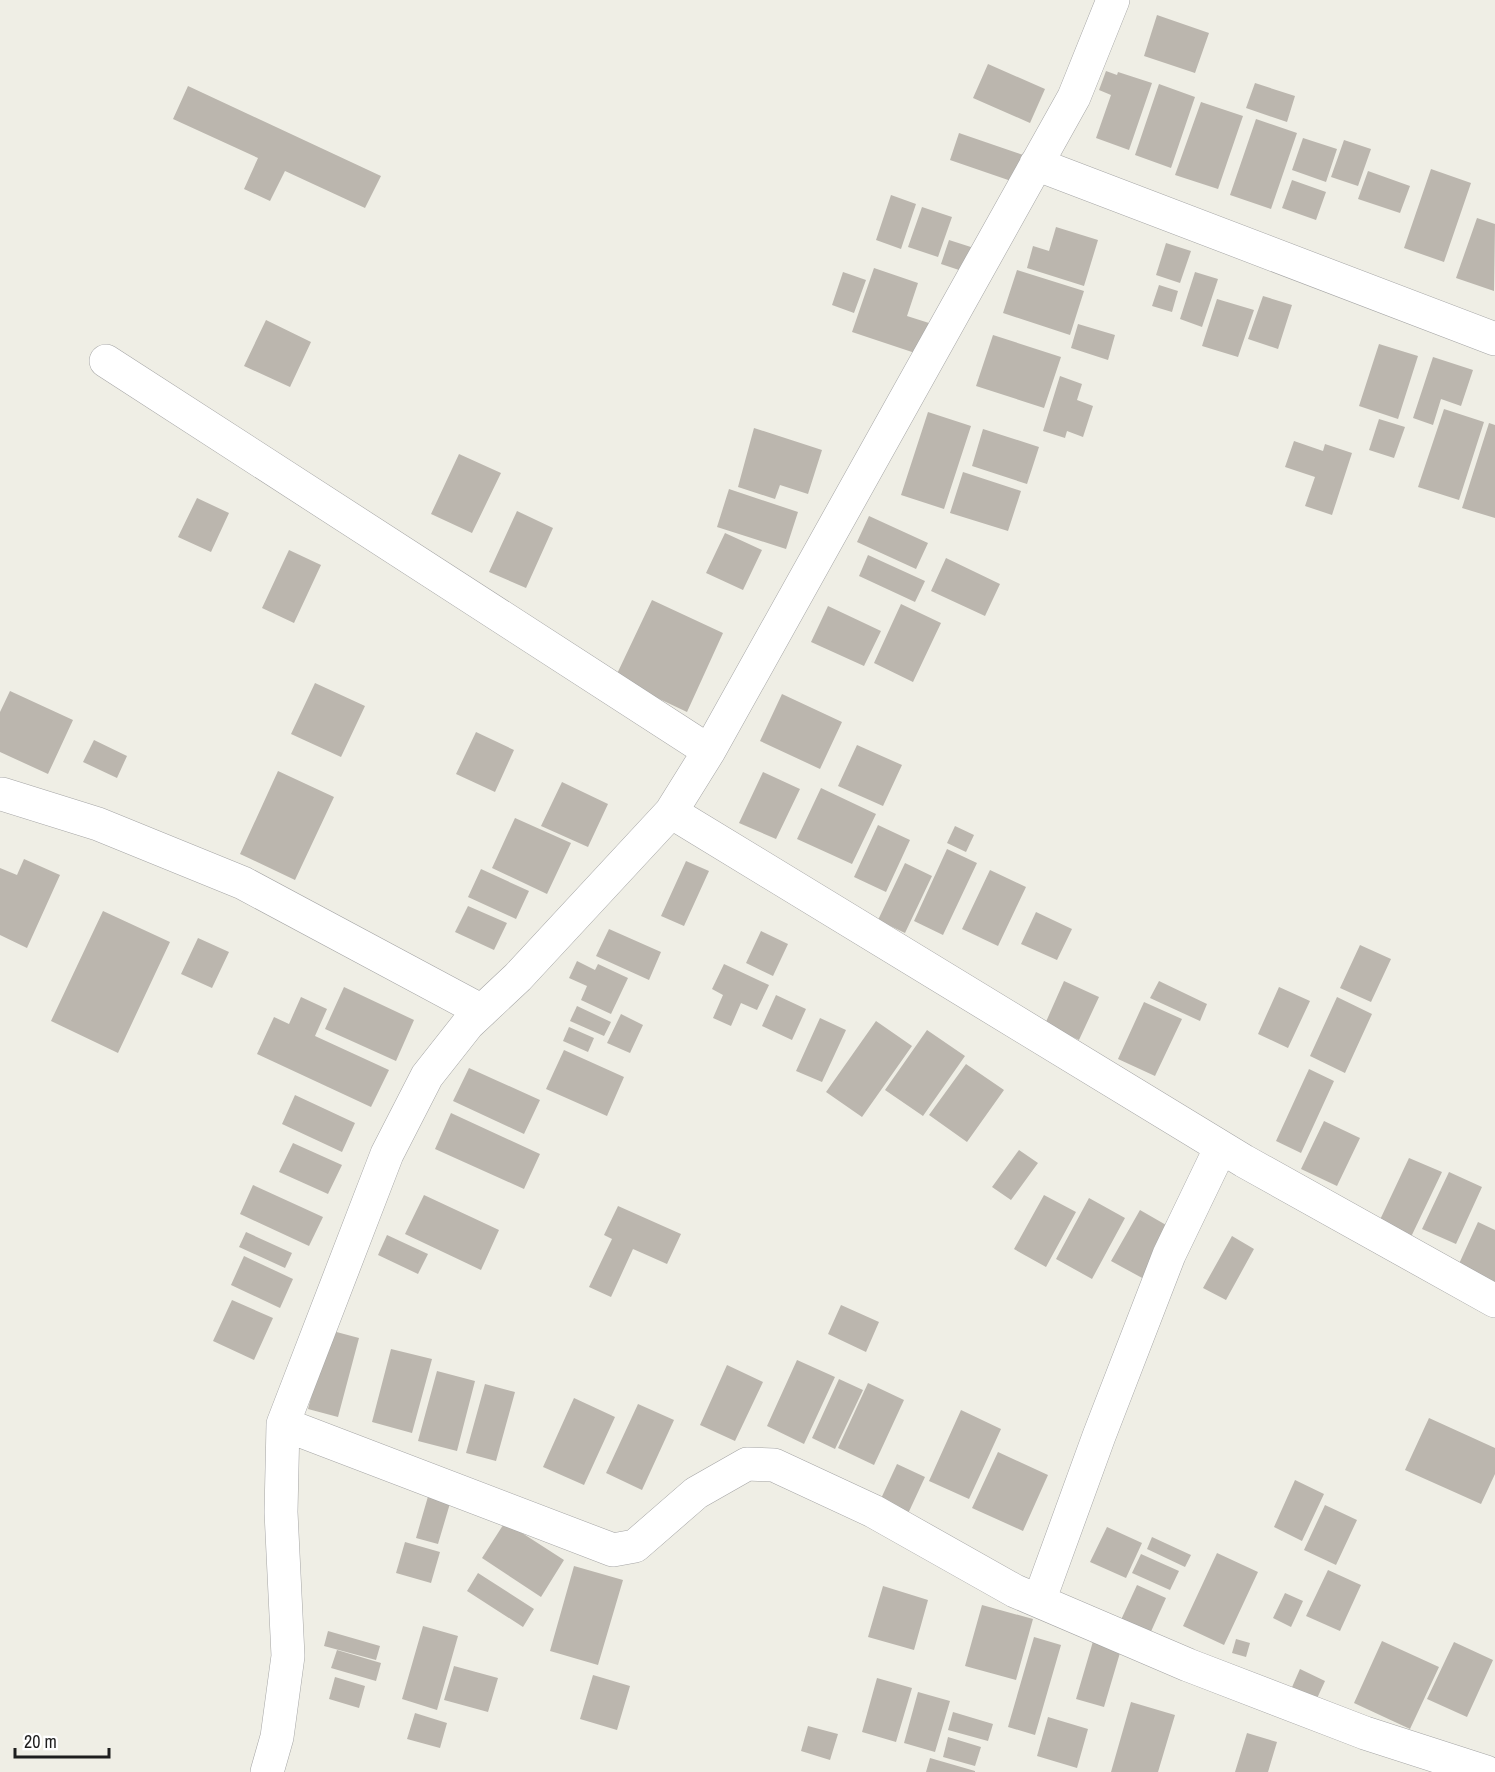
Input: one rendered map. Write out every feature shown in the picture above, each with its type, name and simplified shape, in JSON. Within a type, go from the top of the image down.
[{"type":"street","points":[[267,1772],[278,1737],[288,1656],[281,1512],[283,1424],[387,1154],[427,1076],[468,1024],[518,977],[670,812],[709,751],[1074,97],[1113,0]]},
{"type":"street","points":[[1036,164],[1495,339]]},
{"type":"street","points":[[106,361],[709,751]]},
{"type":"street","points":[[2,794],[98,824],[243,883],[482,1011]]},
{"type":"street","points":[[670,812],[1221,1147],[1495,1301]]},
{"type":"street","points":[[1040,1601],[1099,1436],[1169,1255],[1221,1147]]},
{"type":"street","points":[[283,1424],[613,1550],[635,1546],[696,1493],[747,1464],[774,1466],[873,1511],[1015,1591],[1188,1665],[1365,1733],[1486,1772]]},
{"type":"building","points":[[1157,15],[1209,33],[1195,73],[1144,56]]},
{"type":"building","points":[[988,64],[1045,89],[1030,123],[973,98]]},
{"type":"building","points":[[1106,71],[1117,75],[1118,72],[1152,83],[1129,150],[1096,138],[1111,95],[1099,90]]},
{"type":"building","points":[[1255,83],[1295,96],[1287,122],[1246,108]]},
{"type":"building","points":[[1159,84],[1195,97],[1171,168],[1135,155]]},
{"type":"building","points":[[188,86],[381,176],[365,208],[285,171],[270,201],[244,189],[258,158],[173,119]]},
{"type":"building","points":[[1201,102],[1243,116],[1218,189],[1175,175]]},
{"type":"building","points":[[1256,119],[1297,133],[1271,209],[1230,195]]},
{"type":"building","points":[[959,133],[1023,155],[1014,182],[950,160]]},
{"type":"building","points":[[1303,138],[1337,149],[1326,182],[1292,170]]},
{"type":"building","points":[[1344,140],[1371,149],[1358,186],[1331,177]]},
{"type":"building","points":[[1431,169],[1471,183],[1444,262],[1404,248]]},
{"type":"building","points":[[1368,171],[1410,186],[1400,213],[1358,199]]},
{"type":"building","points":[[1292,180],[1326,192],[1316,220],[1282,208]]},
{"type":"building","points":[[891,195],[916,204],[901,249],[876,240]]},
{"type":"building","points":[[922,207],[952,217],[938,257],[908,247]]},
{"type":"building","points":[[1477,218],[1495,224],[1494,291],[1456,278]]},
{"type":"building","points":[[1056,227],[1098,240],[1084,286],[1027,268],[1033,246],[1049,251]]},
{"type":"building","points":[[949,240],[974,248],[965,272],[941,264]]},
{"type":"building","points":[[1166,243],[1191,251],[1180,283],[1156,275]]},
{"type":"building","points":[[874,268],[918,283],[907,316],[929,323],[918,354],[852,332]]},
{"type":"building","points":[[1017,270],[1084,291],[1070,335],[1003,313]]},
{"type":"building","points":[[843,272],[866,280],[854,313],[832,305]]},
{"type":"building","points":[[1195,272],[1218,279],[1202,327],[1180,319]]},
{"type":"building","points":[[1159,285],[1178,291],[1172,312],[1152,306]]},
{"type":"building","points":[[1263,296],[1292,305],[1278,349],[1248,339]]},
{"type":"building","points":[[1217,299],[1254,310],[1238,357],[1202,346]]},
{"type":"building","points":[[266,320],[311,342],[290,387],[244,366]]},
{"type":"building","points":[[1078,324],[1115,335],[1108,360],[1071,348]]},
{"type":"building","points":[[993,335],[1061,357],[1044,408],[976,386]]},
{"type":"building","points":[[1379,344],[1418,356],[1398,419],[1359,406]]},
{"type":"building","points":[[1433,357],[1473,370],[1461,406],[1441,399],[1433,425],[1413,418]]},
{"type":"building","points":[[1060,376],[1082,384],[1077,400],[1093,406],[1083,437],[1067,431],[1065,438],[1043,431]]},
{"type":"building","points":[[1444,409],[1484,422],[1459,500],[1418,487]]},
{"type":"building","points":[[928,412],[971,426],[944,509],[901,495]]},
{"type":"building","points":[[1379,419],[1405,427],[1394,458],[1369,450]]},
{"type":"building","points":[[1489,423],[1495,425],[1495,518],[1462,508]]},
{"type":"building","points":[[754,428],[822,450],[808,494],[780,485],[775,499],[738,487]]},
{"type":"building","points":[[983,429],[1039,447],[1027,484],[972,466]]},
{"type":"building","points":[[1294,441],[1323,451],[1325,444],[1352,453],[1332,515],[1305,506],[1315,477],[1285,467]]},
{"type":"building","points":[[459,454],[501,473],[472,533],[431,514]]},
{"type":"building","points":[[963,472],[1021,491],[1008,531],[950,513]]},
{"type":"building","points":[[729,489],[798,512],[786,549],[717,527]]},
{"type":"building","points":[[197,498],[229,513],[211,552],[178,537]]},
{"type":"building","points":[[517,511],[553,528],[526,588],[489,572]]},
{"type":"building","points":[[869,516],[928,543],[916,569],[857,542]]},
{"type":"building","points":[[725,533],[762,550],[743,590],[706,573]]},
{"type":"building","points":[[289,550],[321,565],[294,623],[262,608]]},
{"type":"building","points":[[868,555],[925,581],[915,602],[859,576]]},
{"type":"building","points":[[946,558],[1000,584],[985,616],[931,591]]},
{"type":"building","points":[[652,600],[723,633],[687,712],[615,678]]},
{"type":"building","points":[[901,604],[941,623],[913,682],[874,663]]},
{"type":"building","points":[[828,606],[881,631],[864,666],[811,642]]},
{"type":"building","points":[[315,683],[365,706],[341,757],[291,734]]},
{"type":"building","points":[[10,691],[73,720],[48,774],[0,752],[0,712]]},
{"type":"building","points":[[782,694],[842,722],[820,769],[760,741]]},
{"type":"building","points":[[476,732],[514,750],[495,792],[456,774]]},
{"type":"building","points":[[94,740],[127,756],[117,778],[83,762]]},
{"type":"building","points":[[857,745],[902,765],[883,806],[838,786]]},
{"type":"building","points":[[278,771],[334,797],[295,880],[240,854]]},
{"type":"building","points":[[763,772],[800,789],[776,839],[739,823]]},
{"type":"building","points":[[562,782],[608,804],[588,847],[541,826]]},
{"type":"building","points":[[821,788],[876,814],[852,864],[797,839]]},
{"type":"building","points":[[515,818],[571,843],[547,894],[492,868]]},
{"type":"building","points":[[878,825],[910,840],[886,892],[854,877]]},
{"type":"building","points":[[955,826],[974,835],[966,852],[947,843]]},
{"type":"building","points":[[947,849],[977,863],[943,935],[914,921]]},
{"type":"building","points":[[24,859],[60,875],[27,948],[0,935],[0,868],[17,875]]},
{"type":"building","points":[[686,861],[709,871],[684,926],[661,916]]},
{"type":"building","points":[[905,863],[932,876],[905,933],[878,920]]},
{"type":"building","points":[[481,869],[529,891],[516,919],[468,897]]},
{"type":"building","points":[[990,870],[1026,887],[998,946],[962,929]]},
{"type":"building","points":[[468,906],[507,923],[494,950],[455,932]]},
{"type":"building","points":[[103,911],[170,942],[118,1053],[51,1021]]},
{"type":"building","points":[[1036,912],[1072,929],[1057,960],[1021,944]]},
{"type":"building","points":[[609,929],[661,952],[649,980],[596,956]]},
{"type":"building","points":[[761,931],[788,944],[773,976],[746,963]]},
{"type":"building","points":[[198,938],[229,952],[212,988],[181,974]]},
{"type":"building","points":[[1360,945],[1391,959],[1371,1002],[1340,988]]},
{"type":"building","points":[[577,961],[595,970],[598,964],[628,978],[611,1014],[581,1000],[587,986],[569,978]]},
{"type":"building","points":[[724,964],[769,985],[757,1010],[741,1003],[731,1026],[713,1018],[723,995],[712,989]]},
{"type":"building","points":[[1064,981],[1099,997],[1079,1040],[1045,1024]]},
{"type":"building","points":[[1159,981],[1207,1004],[1200,1021],[1150,998]]},
{"type":"building","points":[[344,987],[414,1020],[396,1061],[325,1029]]},
{"type":"building","points":[[1279,987],[1310,1001],[1288,1048],[1258,1034]]},
{"type":"building","points":[[776,995],[806,1009],[792,1040],[762,1026]]},
{"type":"building","points":[[301,997],[327,1009],[315,1036],[389,1070],[371,1107],[257,1054],[274,1017],[289,1024]]},
{"type":"building","points":[[1337,997],[1372,1014],[1345,1073],[1310,1056]]},
{"type":"building","points":[[1144,1002],[1182,1019],[1155,1076],[1118,1059]]},
{"type":"building","points":[[577,1006],[611,1022],[604,1036],[570,1021]]},
{"type":"building","points":[[621,1014],[643,1025],[630,1053],[607,1043]]},
{"type":"building","points":[[820,1018],[846,1030],[822,1082],[796,1071]]},
{"type":"building","points":[[876,1021],[912,1046],[862,1117],[826,1092]]},
{"type":"building","points":[[569,1027],[594,1038],[588,1052],[563,1041]]},
{"type":"building","points":[[927,1030],[965,1056],[923,1116],[885,1090]]},
{"type":"building","points":[[564,1050],[624,1077],[607,1116],[546,1089]]},
{"type":"building","points":[[966,1064],[1004,1090],[967,1142],[929,1115]]},
{"type":"building","points":[[469,1068],[540,1100],[524,1134],[453,1101]]},
{"type":"building","points":[[1309,1069],[1334,1081],[1301,1153],[1276,1141]]},
{"type":"building","points":[[295,1095],[355,1123],[342,1152],[282,1124]]},
{"type":"building","points":[[451,1113],[540,1154],[524,1189],[435,1149]]},
{"type":"building","points":[[1324,1121],[1360,1138],[1337,1186],[1301,1169]]},
{"type":"building","points":[[293,1143],[342,1165],[328,1194],[279,1172]]},
{"type":"building","points":[[1019,1150],[1038,1163],[1011,1200],[992,1187]]},
{"type":"building","points":[[1409,1158],[1442,1172],[1410,1239],[1378,1224]]},
{"type":"building","points":[[1449,1172],[1482,1187],[1456,1244],[1422,1229]]},
{"type":"building","points":[[253,1185],[323,1217],[309,1246],[240,1214]]},
{"type":"building","points":[[424,1195],[499,1230],[481,1270],[405,1234]]},
{"type":"building","points":[[1044,1195],[1076,1212],[1046,1267],[1014,1249]]},
{"type":"building","points":[[1089,1198],[1125,1218],[1092,1279],[1056,1259]]},
{"type":"building","points":[[618,1206],[681,1234],[667,1264],[633,1249],[611,1297],[589,1287],[612,1239],[604,1235]]},
{"type":"building","points":[[1140,1210],[1173,1229],[1144,1279],[1111,1261]]},
{"type":"building","points":[[1478,1222],[1495,1230],[1495,1283],[1458,1266]]},
{"type":"building","points":[[246,1232],[292,1253],[285,1268],[239,1247]]},
{"type":"building","points":[[387,1235],[428,1254],[418,1274],[378,1255]]},
{"type":"building","points":[[1232,1236],[1254,1249],[1226,1300],[1203,1288]]},
{"type":"building","points":[[244,1256],[293,1279],[280,1308],[231,1285]]},
{"type":"building","points":[[232,1300],[273,1318],[254,1360],[213,1341]]},
{"type":"building","points":[[841,1305],[879,1322],[866,1352],[828,1334]]},
{"type":"building","points":[[329,1330],[359,1338],[338,1417],[308,1409]]},
{"type":"building","points":[[391,1349],[432,1359],[412,1433],[372,1422]]},
{"type":"building","points":[[797,1360],[835,1377],[804,1444],[767,1426]]},
{"type":"building","points":[[727,1365],[763,1382],[735,1441],[700,1425]]},
{"type":"building","points":[[437,1371],[475,1381],[457,1451],[418,1441]]},
{"type":"building","points":[[839,1379],[863,1390],[835,1449],[812,1438]]},
{"type":"building","points":[[868,1383],[904,1400],[874,1465],[838,1448]]},
{"type":"building","points":[[485,1384],[515,1392],[496,1461],[466,1453]]},
{"type":"building","points":[[574,1398],[615,1417],[584,1485],[543,1467]]},
{"type":"building","points":[[638,1404],[674,1420],[642,1490],[606,1473]]},
{"type":"building","points":[[961,1410],[1001,1429],[969,1499],[929,1481]]},
{"type":"building","points":[[1429,1418],[1495,1448],[1495,1474],[1481,1504],[1405,1470]]},
{"type":"building","points":[[998,1452],[1048,1475],[1023,1531],[972,1508]]},
{"type":"building","points":[[897,1464],[925,1477],[906,1518],[878,1505]]},
{"type":"building","points":[[1295,1480],[1324,1494],[1302,1541],[1274,1527]]},
{"type":"building","points":[[429,1493],[451,1500],[438,1544],[416,1538]]},
{"type":"building","points":[[1325,1505],[1357,1520],[1336,1565],[1304,1550]]},
{"type":"building","points":[[505,1522],[564,1560],[541,1597],[482,1558]]},
{"type":"building","points":[[1107,1527],[1142,1543],[1126,1578],[1090,1562]]},
{"type":"building","points":[[1152,1537],[1191,1555],[1185,1567],[1147,1549]]},
{"type":"building","points":[[405,1542],[440,1552],[431,1583],[396,1573]]},
{"type":"building","points":[[1217,1553],[1258,1572],[1224,1645],[1183,1626]]},
{"type":"building","points":[[1141,1554],[1179,1571],[1170,1590],[1132,1573]]},
{"type":"building","points":[[574,1566],[623,1580],[598,1665],[550,1651]]},
{"type":"building","points":[[1328,1570],[1361,1585],[1340,1631],[1306,1616]]},
{"type":"building","points":[[478,1573],[534,1609],[523,1627],[467,1591]]},
{"type":"building","points":[[1137,1585],[1166,1598],[1149,1636],[1120,1622]]},
{"type":"building","points":[[883,1586],[928,1600],[914,1650],[868,1637]]},
{"type":"building","points":[[1285,1593],[1303,1601],[1291,1627],[1273,1618]]},
{"type":"building","points":[[982,1605],[1033,1619],[1016,1680],[965,1666]]},
{"type":"building","points":[[423,1626],[458,1636],[437,1710],[402,1699]]},
{"type":"building","points":[[328,1631],[380,1646],[376,1660],[324,1646]]},
{"type":"building","points":[[1034,1637],[1061,1645],[1035,1735],[1008,1727]]},
{"type":"building","points":[[1094,1638],[1122,1646],[1104,1707],[1076,1699]]},
{"type":"building","points":[[1236,1639],[1250,1643],[1246,1657],[1232,1653]]},
{"type":"building","points":[[1382,1641],[1439,1667],[1410,1729],[1354,1703]]},
{"type":"building","points":[[1454,1642],[1493,1660],[1467,1717],[1427,1699]]},
{"type":"building","points":[[337,1650],[381,1663],[376,1681],[331,1668]]},
{"type":"building","points":[[454,1666],[498,1678],[488,1712],[444,1700]]},
{"type":"building","points":[[1300,1669],[1325,1681],[1314,1705],[1289,1694]]},
{"type":"building","points":[[593,1675],[630,1686],[617,1730],[580,1719]]},
{"type":"building","points":[[335,1677],[365,1686],[359,1708],[329,1699]]},
{"type":"building","points":[[877,1678],[912,1688],[896,1742],[862,1732]]},
{"type":"building","points":[[918,1692],[950,1701],[935,1752],[904,1743]]},
{"type":"building","points":[[1131,1702],[1175,1715],[1158,1772],[1111,1772]]},
{"type":"building","points":[[953,1712],[993,1724],[988,1741],[948,1730]]},
{"type":"building","points":[[415,1713],[447,1723],[440,1748],[407,1739]]},
{"type":"building","points":[[1048,1717],[1088,1729],[1077,1768],[1037,1756]]},
{"type":"building","points":[[808,1726],[838,1734],[830,1760],[801,1751]]},
{"type":"building","points":[[1247,1733],[1277,1742],[1268,1772],[1235,1772]]},
{"type":"building","points":[[948,1737],[981,1747],[975,1766],[943,1757]]},
{"type":"building","points":[[930,1758],[975,1771],[975,1772],[926,1772]]}]
